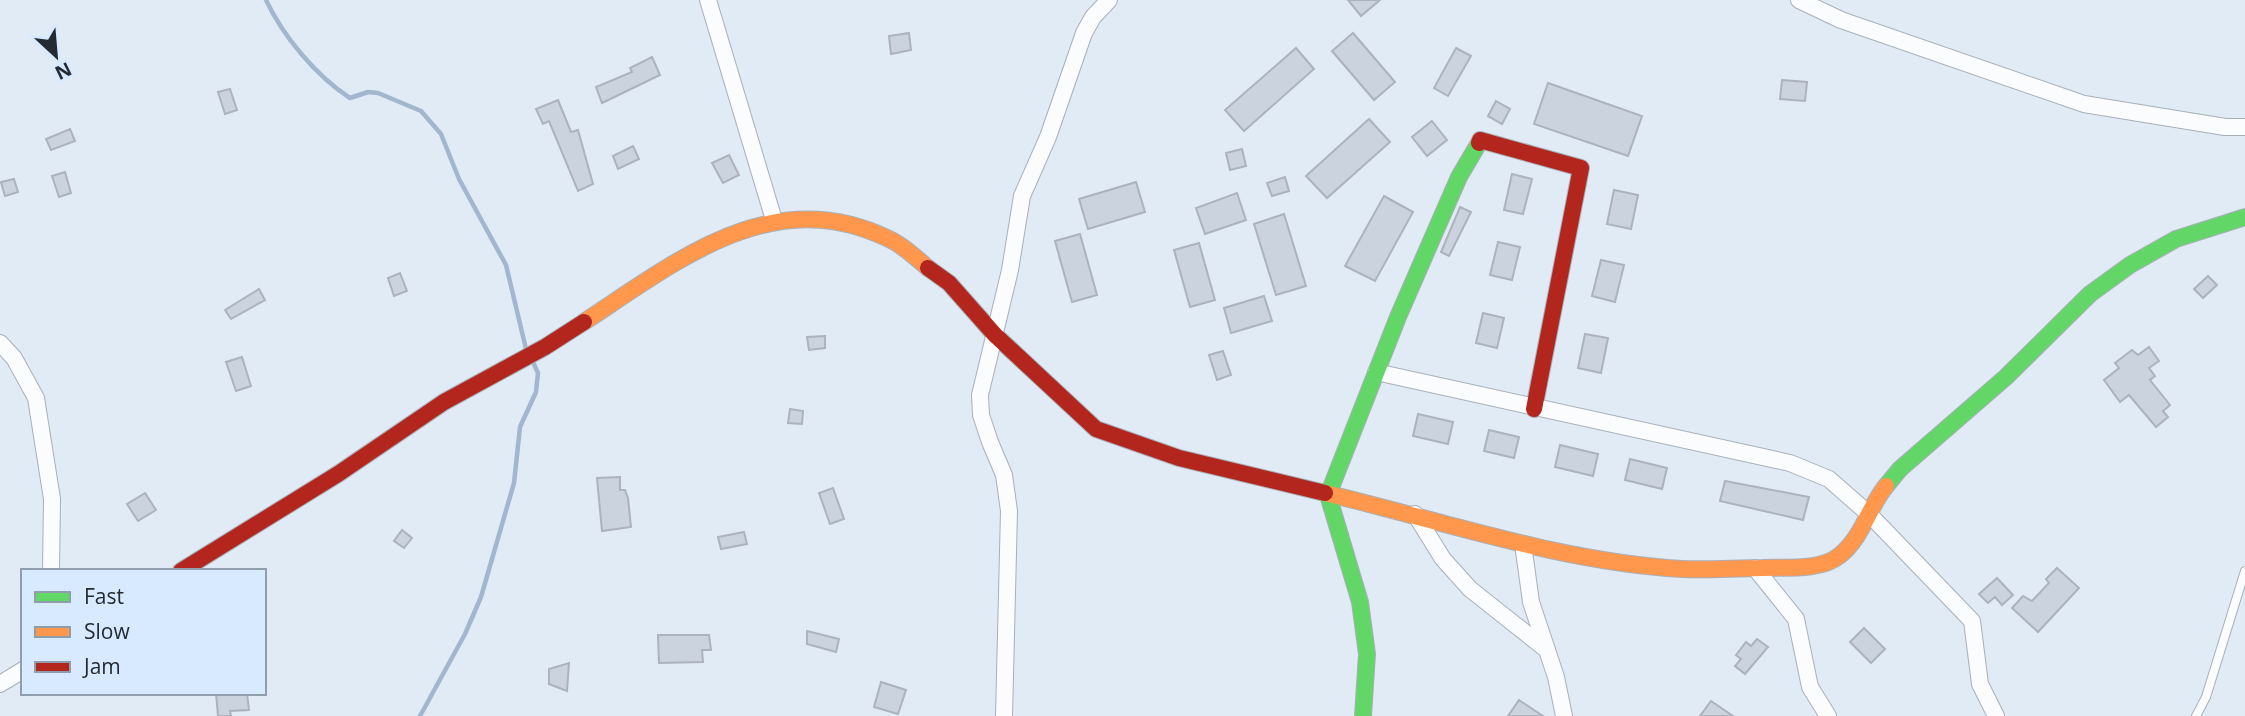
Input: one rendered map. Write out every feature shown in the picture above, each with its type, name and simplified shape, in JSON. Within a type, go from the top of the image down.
[{"type":"street","points":[[708,0],[774,220]]},
{"type":"street","points":[[1004,716],[1009,511],[1004,475],[987,433],[980,395],[995,335],[1022,196],[1048,137],[1084,33],[1109,0]]},
{"type":"street","points":[[1799,0],[1841,20],[2084,104],[2225,127],[2245,127]]},
{"type":"street","points":[[1363,716],[1367,654],[1360,602],[1328,495],[1376,372],[1459,177],[1480,140],[1581,168],[1534,409]]},
{"type":"street","points":[[184,569],[338,474],[444,402],[545,347],[654,276],[730,233],[774,220],[841,223],[890,239],[949,283],[995,335],[1096,429],[1179,458],[1415,514],[1523,544],[1608,560],[1683,569],[1826,563],[1839,556],[1860,533],[1883,490],[1900,469],[2006,377],[2090,294],[2130,265],[2176,239],[2245,217]]},
{"type":"street","points":[[0,343],[14,358],[36,398],[52,499],[51,569]]},
{"type":"street","points":[[1376,372],[1534,409],[1790,463],[1829,479],[1870,515],[1972,621],[1980,684],[1996,716]]},
{"type":"street","points":[[1415,514],[1443,559],[1470,589],[1547,650]]},
{"type":"street","points":[[1523,544],[1531,602],[1564,716]]},
{"type":"street","points":[[1755,568],[1796,619],[1810,687],[1828,716]]},
{"type":"street","points":[[0,684],[21,671]]},
{"type":"lane","points":[[2196,716],[2206,697],[2245,571]]},
{"type":"building","points":[[1348,0],[1380,0],[1361,16]]},
{"type":"building","points":[[909,33],[911,50],[891,54],[889,36]]},
{"type":"building","points":[[1353,33],[1395,82],[1374,100],[1332,51]]},
{"type":"building","points":[[1296,48],[1314,69],[1244,131],[1225,110]]},
{"type":"building","points":[[1456,48],[1471,56],[1448,96],[1434,88]]},
{"type":"building","points":[[652,57],[660,75],[602,103],[596,87],[632,72],[630,68]]},
{"type":"building","points":[[1782,80],[1807,82],[1805,101],[1780,99]]},
{"type":"building","points":[[1548,83],[1642,116],[1628,156],[1534,124]]},
{"type":"building","points":[[230,89],[237,110],[225,114],[218,92]]},
{"type":"building","points":[[558,100],[571,132],[578,130],[593,184],[578,191],[549,121],[543,124],[536,109]]},
{"type":"building","points":[[1496,101],[1510,109],[1502,124],[1488,116]]},
{"type":"building","points":[[1369,119],[1390,142],[1327,198],[1306,176]]},
{"type":"building","points":[[1432,121],[1447,140],[1427,156],[1412,137]]},
{"type":"building","points":[[70,129],[75,141],[51,150],[46,139]]},
{"type":"building","points":[[633,146],[639,159],[618,169],[613,156]]},
{"type":"building","points":[[1242,149],[1246,166],[1230,170],[1226,153]]},
{"type":"building","points":[[729,155],[739,175],[723,183],[712,163]]},
{"type":"building","points":[[65,172],[71,193],[59,197],[52,176]]},
{"type":"building","points":[[1512,174],[1532,179],[1523,214],[1504,210]]},
{"type":"building","points":[[1285,177],[1289,191],[1272,196],[1267,183]]},
{"type":"building","points":[[14,179],[18,192],[5,196],[1,182]]},
{"type":"building","points":[[1136,182],[1145,212],[1088,229],[1079,199]]},
{"type":"building","points":[[1614,190],[1638,195],[1631,229],[1607,224]]},
{"type":"building","points":[[1237,193],[1246,220],[1205,234],[1196,208]]},
{"type":"building","points":[[1384,196],[1413,212],[1375,281],[1345,266]]},
{"type":"building","points":[[1460,207],[1471,212],[1449,256],[1441,252]]},
{"type":"building","points":[[1284,214],[1306,286],[1276,295],[1254,224]]},
{"type":"building","points":[[1080,234],[1097,295],[1072,302],[1055,241]]},
{"type":"building","points":[[1498,242],[1520,247],[1512,280],[1490,275]]},
{"type":"building","points":[[1199,243],[1215,300],[1190,307],[1174,250]]},
{"type":"building","points":[[1601,260],[1624,265],[1615,302],[1592,296]]},
{"type":"building","points":[[400,273],[407,291],[394,296],[388,278]]},
{"type":"building","points":[[2208,276],[2217,285],[2203,298],[2194,289]]},
{"type":"building","points":[[259,289],[265,300],[231,319],[225,310]]},
{"type":"building","points":[[1264,296],[1272,321],[1231,333],[1224,308]]},
{"type":"building","points":[[1483,313],[1504,318],[1497,348],[1476,343]]},
{"type":"building","points":[[1585,334],[1608,338],[1601,373],[1578,368]]},
{"type":"building","points":[[825,336],[825,348],[809,350],[807,337]]},
{"type":"building","points":[[2149,347],[2159,361],[2149,368],[2155,376],[2150,380],[2170,405],[2163,411],[2168,417],[2156,427],[2129,395],[2120,402],[2104,380],[2119,368],[2115,363],[2132,350],[2138,355]]},
{"type":"building","points":[[1223,351],[1231,375],[1217,380],[1209,355]]},
{"type":"building","points":[[242,357],[251,386],[236,391],[226,362]]},
{"type":"building","points":[[790,409],[803,411],[802,424],[788,423]]},
{"type":"building","points":[[1418,414],[1453,422],[1448,444],[1413,436]]},
{"type":"building","points":[[1489,430],[1519,437],[1514,458],[1484,451]]},
{"type":"building","points":[[1560,445],[1598,454],[1593,476],[1555,467]]},
{"type":"building","points":[[1630,459],[1667,468],[1662,489],[1625,480]]},
{"type":"building","points":[[620,477],[620,490],[625,490],[628,498],[631,527],[602,531],[597,478]]},
{"type":"building","points":[[1725,481],[1809,497],[1803,520],[1720,501]]},
{"type":"building","points":[[833,488],[844,519],[830,524],[819,493]]},
{"type":"building","points":[[145,493],[156,510],[138,521],[127,504]]},
{"type":"building","points":[[402,530],[412,538],[404,548],[394,541]]},
{"type":"building","points":[[744,532],[747,544],[721,549],[718,537]]},
{"type":"building","points":[[2057,568],[2079,588],[2038,632],[2012,608],[2023,596],[2032,601],[2049,583],[2046,579]]},
{"type":"building","points":[[1997,578],[2013,595],[2002,605],[1995,597],[1988,603],[1979,594]]},
{"type":"building","points":[[1864,628],[1885,649],[1871,663],[1850,642]]},
{"type":"building","points":[[807,631],[839,639],[836,652],[807,644]]},
{"type":"building","points":[[658,635],[709,635],[711,650],[702,650],[703,662],[659,663]]},
{"type":"building","points":[[1757,639],[1768,647],[1745,674],[1735,666],[1741,659],[1736,655],[1746,642],[1751,646]]},
{"type":"building","points":[[569,663],[567,691],[549,684],[549,669]]},
{"type":"building","points":[[881,682],[906,690],[898,714],[874,707]]},
{"type":"building","points":[[216,695],[247,695],[249,710],[230,711],[231,716],[218,716]]},
{"type":"building","points":[[1519,700],[1543,716],[1508,716]]},
{"type":"building","points":[[1711,701],[1733,716],[1700,716]]},
{"type":"waterway","points":[[266,0],[302,54],[337,89],[350,98],[368,92],[378,93],[421,111],[441,134],[459,179],[506,265],[526,349]]},
{"type":"waterway","points":[[420,716],[465,634],[481,597],[514,483],[520,427],[536,392],[538,373],[532,360]]},
{"type":"traffic: fast","points":[[1363,716],[1367,654],[1360,602],[1328,495],[1398,317],[1459,177],[1479,143]]},
{"type":"traffic: fast","points":[[1886,486],[1900,469],[2006,377],[2090,294],[2130,265],[2176,239],[2245,217]]},
{"type":"traffic: slow","points":[[584,322],[691,254],[728,236],[766,224],[805,219],[846,224],[889,239],[928,268]]},
{"type":"traffic: slow","points":[[1325,493],[1547,549],[1637,565],[1702,569],[1802,567],[1831,561],[1854,540],[1886,486]]},
{"type":"traffic: jam","points":[[1479,143],[1480,140],[1581,168],[1534,409]]},
{"type":"traffic: jam","points":[[928,268],[949,283],[995,335],[1096,429],[1179,458],[1325,493]]},
{"type":"traffic: jam","points":[[184,569],[338,474],[444,402],[545,347],[584,322]]}]
